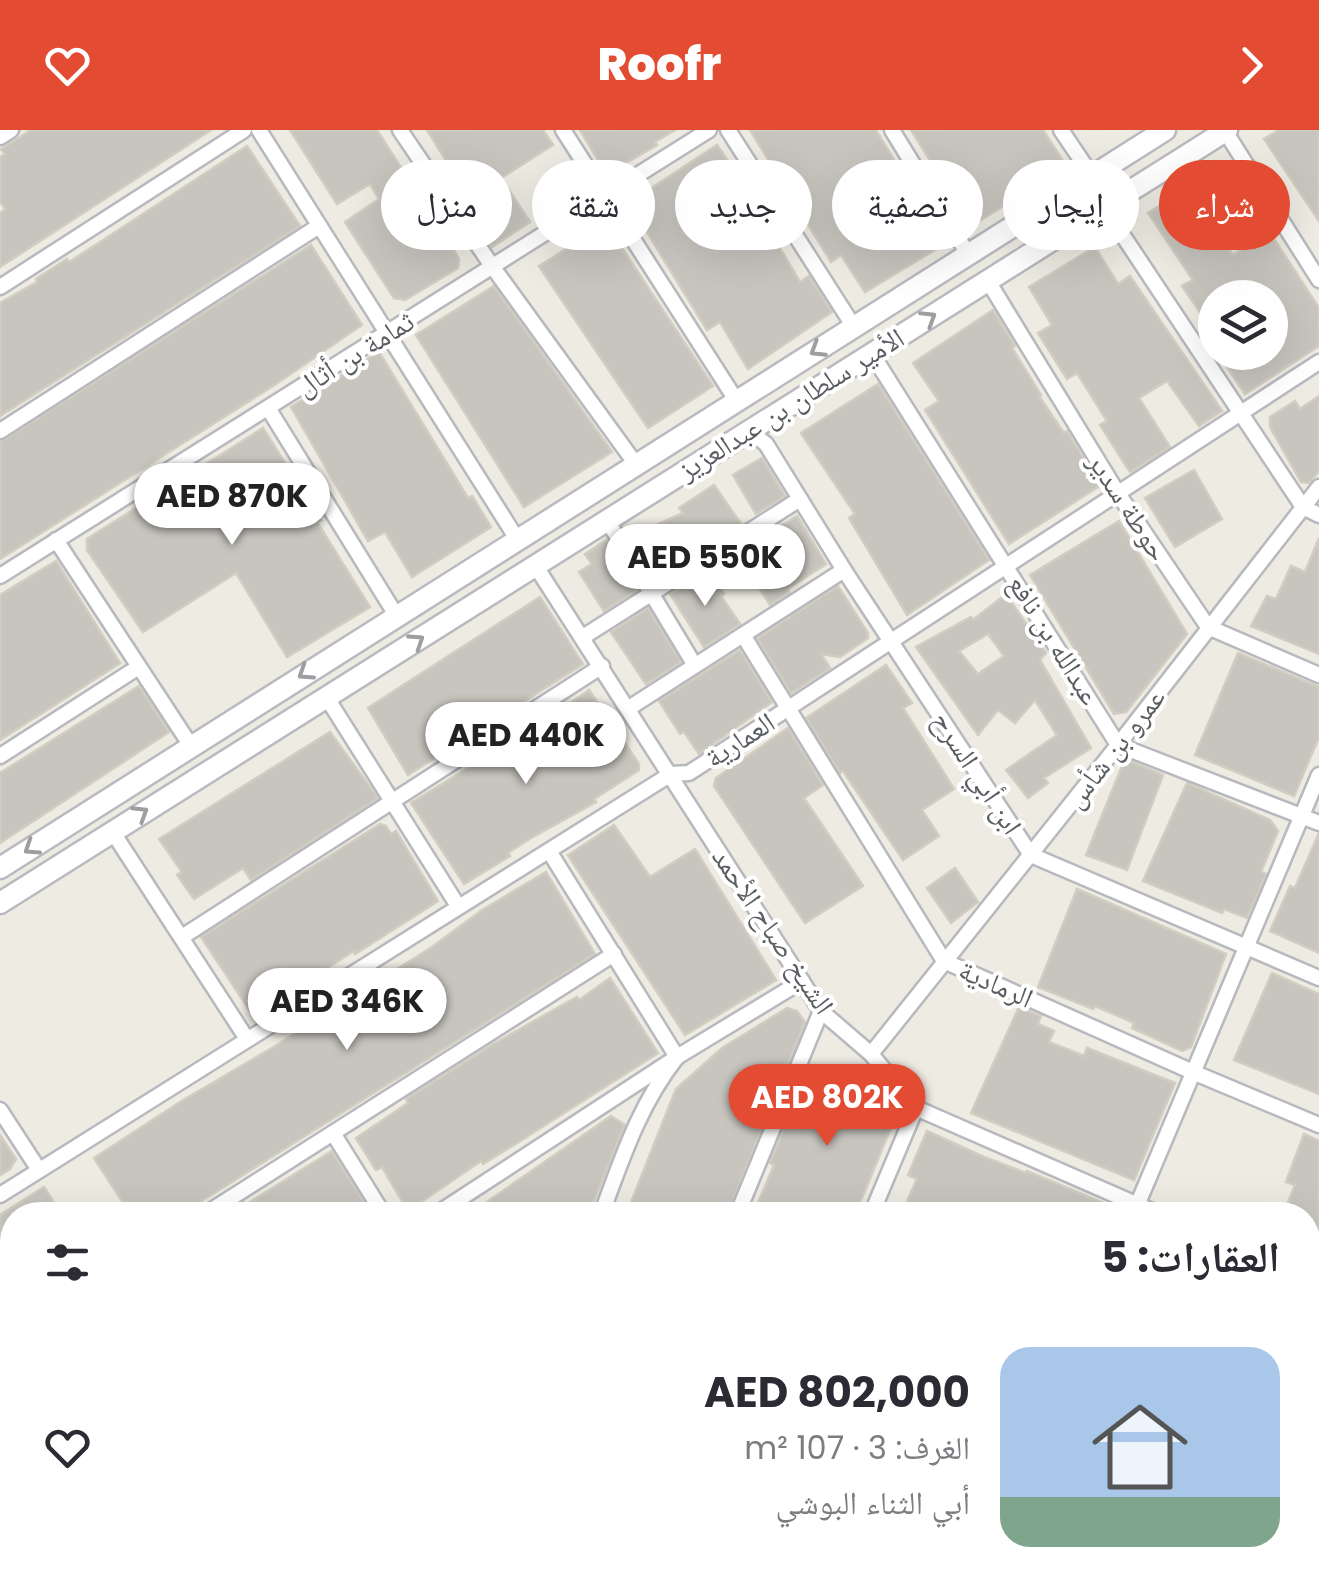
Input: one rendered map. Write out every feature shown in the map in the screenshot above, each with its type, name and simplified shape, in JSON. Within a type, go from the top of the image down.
[{"type":"street","points":[[0,137],[11,130]]},
{"type":"street","points":[[0,287],[244,130]]},
{"type":"street","points":[[260,130],[517,540]]},
{"type":"street","points":[[400,130],[492,266],[635,463]]},
{"type":"street","points":[[563,130],[582,160]]},
{"type":"street","name":"ثمامة بن أثال","points":[[655,163],[709,130]]},
{"type":"street","points":[[728,130],[854,328]]},
{"type":"street","points":[[892,130],[968,254]]},
{"type":"street","points":[[1061,130],[1081,160]]},
{"type":"street","name":"الأمير سلطان بن عبدالعزيز","points":[[1118,160],[1166,130]]},
{"type":"street","points":[[1226,130],[1319,280]]},
{"type":"street","name":"الأمير سلطان بن عبدالعزيز","points":[[1139,185],[1226,130]]},
{"type":"street","points":[[0,431],[320,226]]},
{"type":"street","name":"الأمير سلطان بن عبدالعزيز","points":[[0,868],[1003,232]]},
{"type":"street","name":"ثمامة بن أثال","points":[[0,576],[532,240]]},
{"type":"street","points":[[640,250],[736,400]]},
{"type":"street","name":"الأمير سلطان بن عبدالعزيز","points":[[0,902],[1037,250]]},
{"type":"street","points":[[1132,250],[1303,507],[1319,515]]},
{"type":"street","name":"حوطة سدير","points":[[988,282],[1117,492],[1208,626]]},
{"type":"street","name":"عبدالله بن نافع","points":[[872,354],[1118,745]]},
{"type":"street","name":"العمارية","points":[[0,1195],[671,774],[689,773],[1319,362]]},
{"type":"street","points":[[268,408],[396,615]]},
{"type":"street","name":"ابن أبي السرح","points":[[749,431],[766,444],[1030,855],[1319,978]]},
{"type":"street","name":"عمرو بن شأس","points":[[871,1054],[1319,488]]},
{"type":"street","points":[[583,637],[800,499]]},
{"type":"street","points":[[607,520],[694,664]]},
{"type":"street","points":[[56,540],[191,746]]},
{"type":"street","name":"الشيخ صباح الأحمد","points":[[535,565],[821,1011],[871,1054],[916,1108],[1118,1202]]},
{"type":"street","points":[[629,708],[844,570]]},
{"type":"street","points":[[1208,626],[1319,675]]},
{"type":"street","name":"الرمادية","points":[[742,635],[944,961],[1319,1125]]},
{"type":"street","points":[[182,936],[602,666]]},
{"type":"street","points":[[0,756],[138,668]]},
{"type":"street","points":[[326,698],[458,906]]},
{"type":"street","points":[[1118,745],[1319,823]]},
{"type":"street","points":[[1139,1202],[1319,775]]},
{"type":"street","points":[[112,831],[248,1040]]},
{"type":"street","points":[[549,852],[677,1058]]},
{"type":"street","points":[[224,1202],[614,954]]},
{"type":"street","points":[[455,1202],[802,981]]},
{"type":"street","points":[[742,1202],[821,1011]]},
{"type":"street","points":[[606,1202],[638,1116],[677,1058]]},
{"type":"street","points":[[877,1202],[916,1108]]},
{"type":"street","points":[[0,1110],[39,1170]]},
{"type":"street","points":[[333,1133],[376,1202]]},
{"type":"building","points":[[31,130],[211,130],[0,267],[0,213],[5,209],[0,201],[0,157],[5,154],[1,149]]},
{"type":"building","points":[[290,130],[377,130],[396,160],[381,160],[381,250],[454,250],[458,268],[405,300],[394,298],[345,222],[379,199],[370,184],[337,204]]},
{"type":"building","points":[[427,130],[543,130],[553,145],[512,171],[512,160],[446,160]]},
{"type":"building","points":[[580,130],[675,130],[631,160],[598,160]]},
{"type":"building","points":[[750,130],[876,130],[894,160],[832,160],[832,250],[935,250],[865,292],[841,255],[831,262],[812,231],[812,160],[768,160]]},
{"type":"building","points":[[911,130],[1043,130],[1062,160],[1003,160],[1003,206],[983,219],[983,160],[930,160]]},
{"type":"building","points":[[1279,130],[1319,130],[1319,221],[1290,178],[1290,160],[1278,160],[1264,139]]},
{"type":"building","points":[[717,145],[727,160],[694,160]]},
{"type":"building","points":[[247,146],[300,226],[0,416],[0,303]]},
{"type":"building","points":[[675,173],[675,250],[781,250],[800,282],[809,276],[832,312],[748,369],[720,322],[707,330],[655,245],[655,186]]},
{"type":"building","points":[[512,195],[530,222],[512,234]]},
{"type":"building","points":[[1159,206],[1159,229],[1148,213]]},
{"type":"building","points":[[311,245],[362,325],[0,559],[0,442]]},
{"type":"building","points":[[565,250],[623,250],[713,386],[648,428],[539,266]]},
{"type":"building","points":[[1090,250],[1097,250],[1118,284],[1130,276],[1222,411],[1199,426],[1167,381],[1139,398],[1170,447],[1130,472],[1100,425],[1107,421],[1077,373],[1067,379],[1038,333],[1052,325],[1029,287]]},
{"type":"building","points":[[1173,250],[1230,250],[1233,255],[1240,250],[1281,250],[1319,308],[1319,346],[1288,366],[1288,280],[1198,280],[1198,309],[1182,286],[1193,280]]},
{"type":"building","points":[[494,286],[612,452],[524,507],[416,335]]},
{"type":"building","points":[[993,310],[1039,396],[1064,433],[1067,431],[1098,487],[1009,544],[925,410],[939,401],[913,363]]},
{"type":"building","points":[[379,352],[468,498],[472,496],[491,527],[412,577],[385,532],[368,541],[291,407]]},
{"type":"building","points":[[1229,370],[1282,370],[1245,394]]},
{"type":"building","points":[[878,384],[989,560],[907,615],[849,518],[855,514],[801,433]]},
{"type":"building","points":[[1319,396],[1319,471],[1309,483],[1301,482],[1270,427],[1270,417],[1295,401],[1300,409]]},
{"type":"building","points":[[263,428],[370,607],[287,657],[236,573],[143,632],[87,550],[87,539]]},
{"type":"building","points":[[762,458],[785,496],[756,514],[733,475]]},
{"type":"building","points":[[1194,470],[1222,519],[1175,547],[1145,498]]},
{"type":"building","points":[[714,485],[741,524],[655,579],[633,543],[649,528],[683,513],[679,508]]},
{"type":"building","points":[[797,516],[826,564],[770,605],[737,552],[753,541],[760,551],[773,542],[768,534]]},
{"type":"building","points":[[1119,521],[1187,634],[1126,712],[1114,714],[1030,575]]},
{"type":"building","points":[[1319,538],[1319,654],[1251,626],[1267,596],[1276,599],[1291,566],[1305,572]]},
{"type":"building","points":[[606,540],[637,590],[604,611],[579,572],[592,564],[585,554]]},
{"type":"building","points":[[56,561],[120,663],[0,740],[0,595]]},
{"type":"building","points":[[710,571],[740,624],[704,647],[670,594]]},
{"type":"building","points":[[838,586],[868,638],[840,657],[821,654],[830,668],[791,693],[757,638]]},
{"type":"building","points":[[1006,594],[1046,653],[1040,660],[1091,748],[1044,778],[1048,783],[1028,798],[1006,770],[1057,735],[1035,700],[1015,723],[998,710],[978,735],[916,647],[971,617],[973,620]],"holes":[[[988,634],[1004,656],[978,674],[959,651]]]},
{"type":"building","points":[[540,597],[583,664],[408,775],[368,708]]},
{"type":"building","points":[[648,608],[681,662],[646,684],[611,632]]},
{"type":"building","points":[[740,650],[772,702],[699,754],[684,732],[680,734],[659,701]]},
{"type":"building","points":[[1238,653],[1319,687],[1319,737],[1294,796],[1195,755]]},
{"type":"building","points":[[886,665],[912,703],[903,708],[954,789],[922,810],[939,836],[903,860],[806,718]]},
{"type":"building","points":[[139,686],[169,732],[0,843],[0,773]]},
{"type":"building","points":[[589,690],[639,764],[639,770],[594,799],[596,802],[531,838],[464,884],[411,803]]},
{"type":"building","points":[[788,728],[823,785],[804,798],[863,886],[805,923],[714,786],[716,778]]},
{"type":"building","points":[[330,732],[378,798],[251,880],[243,868],[194,899],[177,875],[182,872],[159,839]]},
{"type":"building","points":[[1125,759],[1163,775],[1127,870],[1086,855]]},
{"type":"building","points":[[1187,783],[1270,820],[1278,831],[1261,872],[1266,874],[1247,918],[1224,909],[1222,913],[1143,881]]},
{"type":"building","points":[[380,824],[391,834],[396,831],[438,901],[355,954],[354,951],[300,985],[297,981],[250,1011],[201,937]]},
{"type":"building","points":[[614,825],[650,877],[695,849],[776,980],[685,1035],[568,855]]},
{"type":"building","points":[[1319,833],[1319,953],[1270,931],[1290,886],[1295,888]]},
{"type":"building","points":[[955,868],[978,902],[951,923],[927,888]]},
{"type":"building","points":[[546,872],[595,954],[200,1202],[123,1202],[94,1158],[432,947],[482,910]]},
{"type":"building","points":[[1077,889],[1226,954],[1191,1047],[1182,1051],[1132,1028],[1134,1023],[1038,987]]},
{"type":"building","points":[[1272,973],[1319,994],[1319,1094],[1234,1060]]},
{"type":"building","points":[[610,978],[658,1053],[421,1202],[403,1202],[382,1167],[376,1170],[356,1138],[408,1103],[406,1099],[495,1043],[577,997],[579,1000]]},
{"type":"building","points":[[1019,1007],[1041,1016],[1038,1024],[1054,1031],[1049,1042],[1084,1056],[1087,1048],[1175,1083],[1134,1180],[971,1113]]},
{"type":"building","points":[[787,1008],[797,1011],[805,1022],[732,1202],[631,1202],[676,1089],[722,1048]]},
{"type":"building","points":[[810,1066],[855,1083],[899,1108],[860,1202],[758,1202],[774,1165],[770,1163]]},
{"type":"building","points":[[611,1116],[625,1125],[593,1202],[487,1202]]},
{"type":"building","points":[[927,1131],[1101,1202],[907,1202],[917,1179],[908,1175]]},
{"type":"building","points":[[1304,1134],[1319,1141],[1319,1202],[1288,1202],[1295,1185],[1286,1182]]},
{"type":"building","points":[[0,1135],[16,1159],[0,1175]]},
{"type":"building","points":[[332,1151],[364,1202],[250,1202]]},
{"type":"building","points":[[44,1187],[54,1202],[20,1202]]}]
